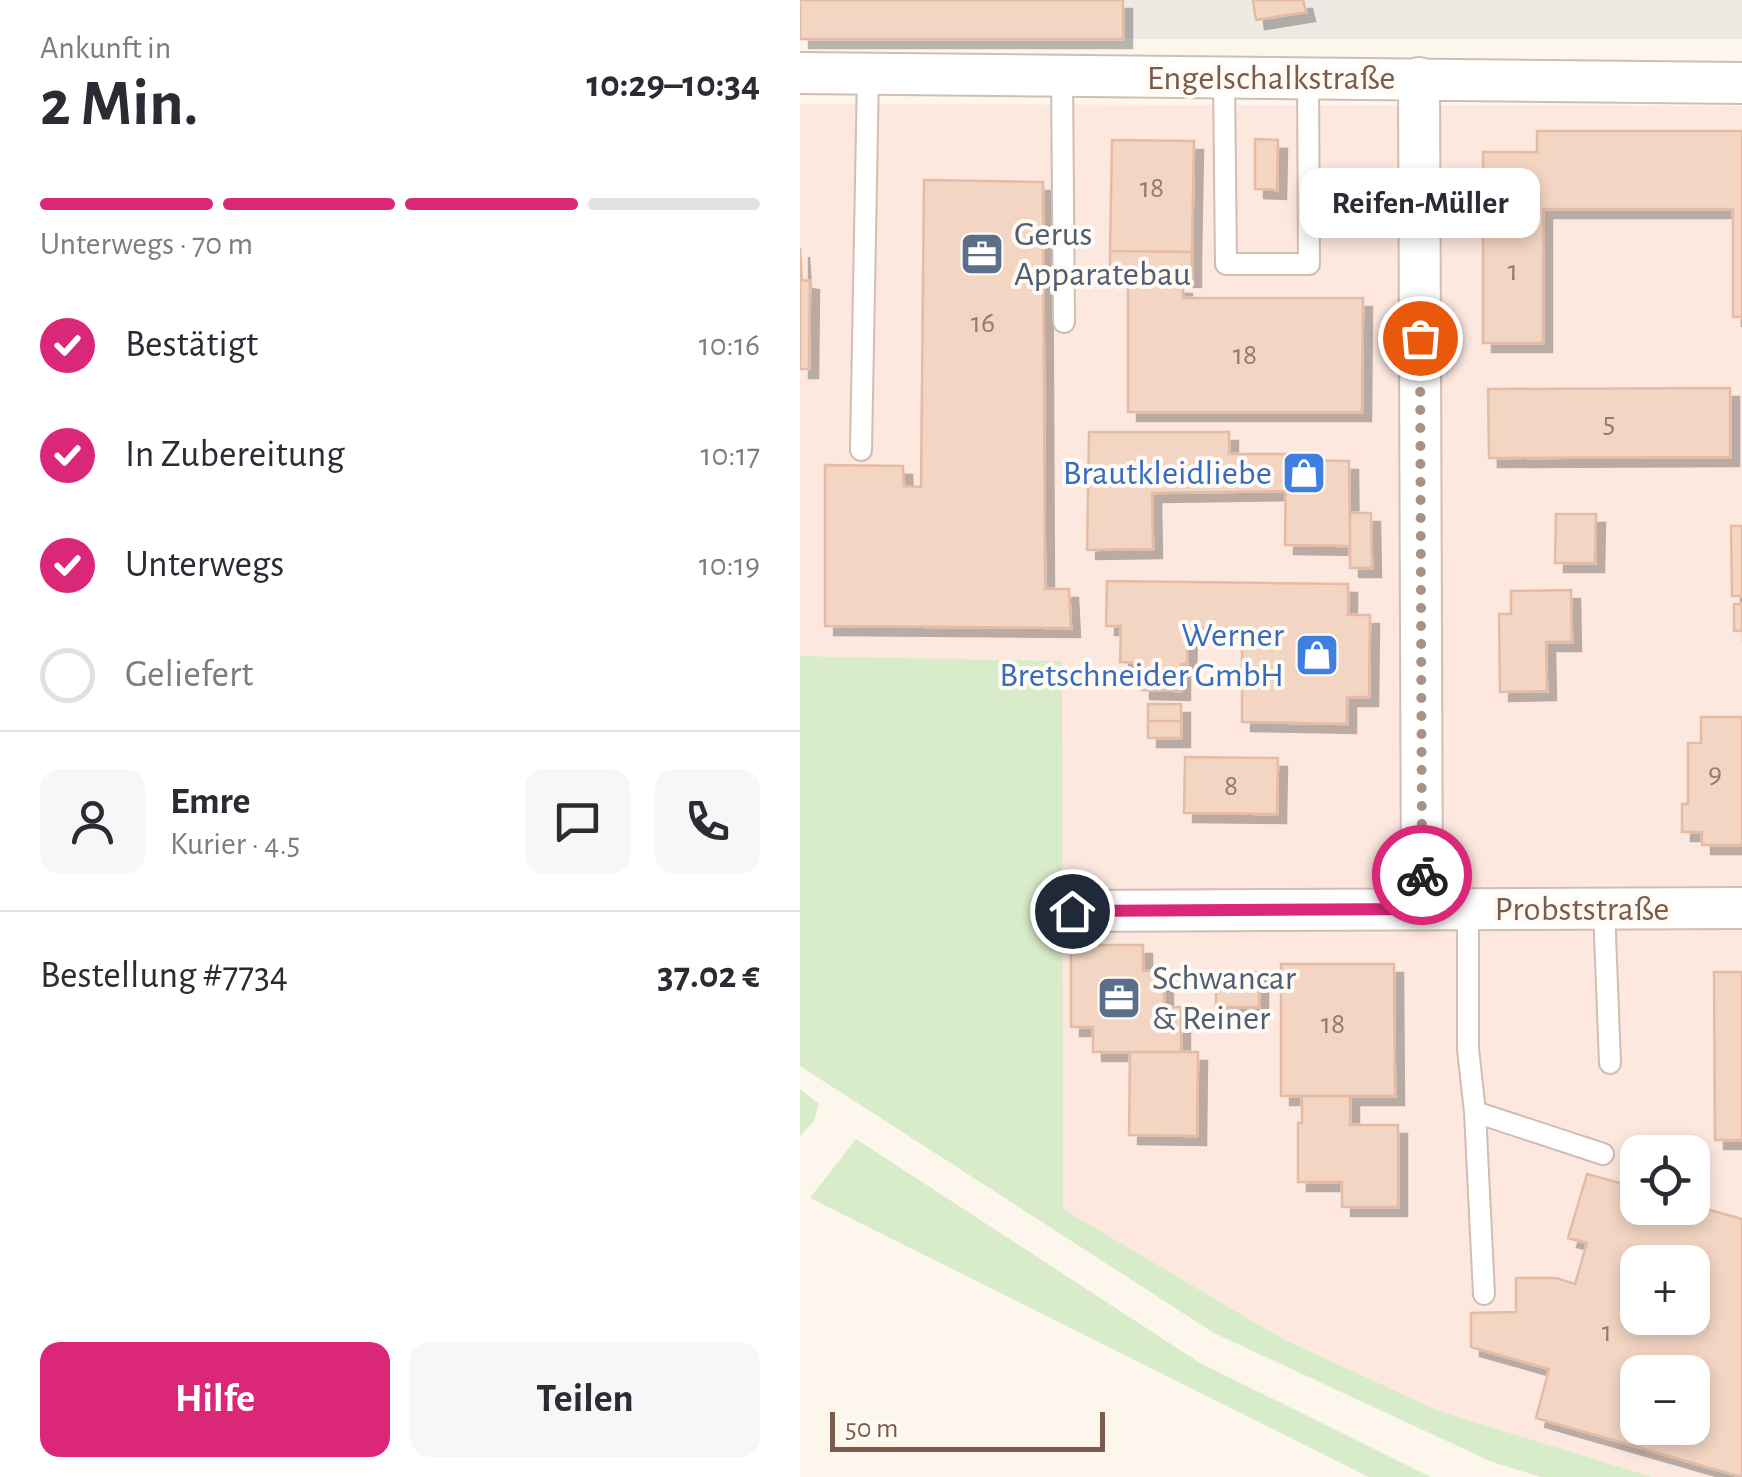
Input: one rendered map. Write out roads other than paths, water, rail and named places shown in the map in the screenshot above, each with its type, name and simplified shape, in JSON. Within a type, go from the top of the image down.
[{"type":"street","name":"Engelschalkstraße","points":[[800,73],[1742,82]]},
{"type":"street","points":[[1419,78],[1422,909]]},
{"type":"street","name":"Probststraße","points":[[1072,911],[1742,908]]},
{"type":"lane","points":[[861,450],[868,74]]},
{"type":"lane","points":[[1062,77],[1064,322]]},
{"type":"lane","points":[[1224,78],[1226,264],[1309,264],[1308,78]]},
{"type":"lane","points":[[1468,909],[1468,1048],[1484,1294]]},
{"type":"lane","points":[[1604,909],[1610,1063]]},
{"type":"lane","points":[[1474,1112],[1603,1154]]},
{"type":"place","name":"Gerus Apparatebau","points":[[982,254]]},
{"type":"place","name":"Reifen-Müller","points":[[1420,338]]},
{"type":"place","name":"Brautkleidliebe","points":[[1304,473]]},
{"type":"place","name":"Werner Bretschneider GmbH","points":[[1317,655]]},
{"type":"place","name":"Schwancar & Reiner","points":[[1119,998]]}]
